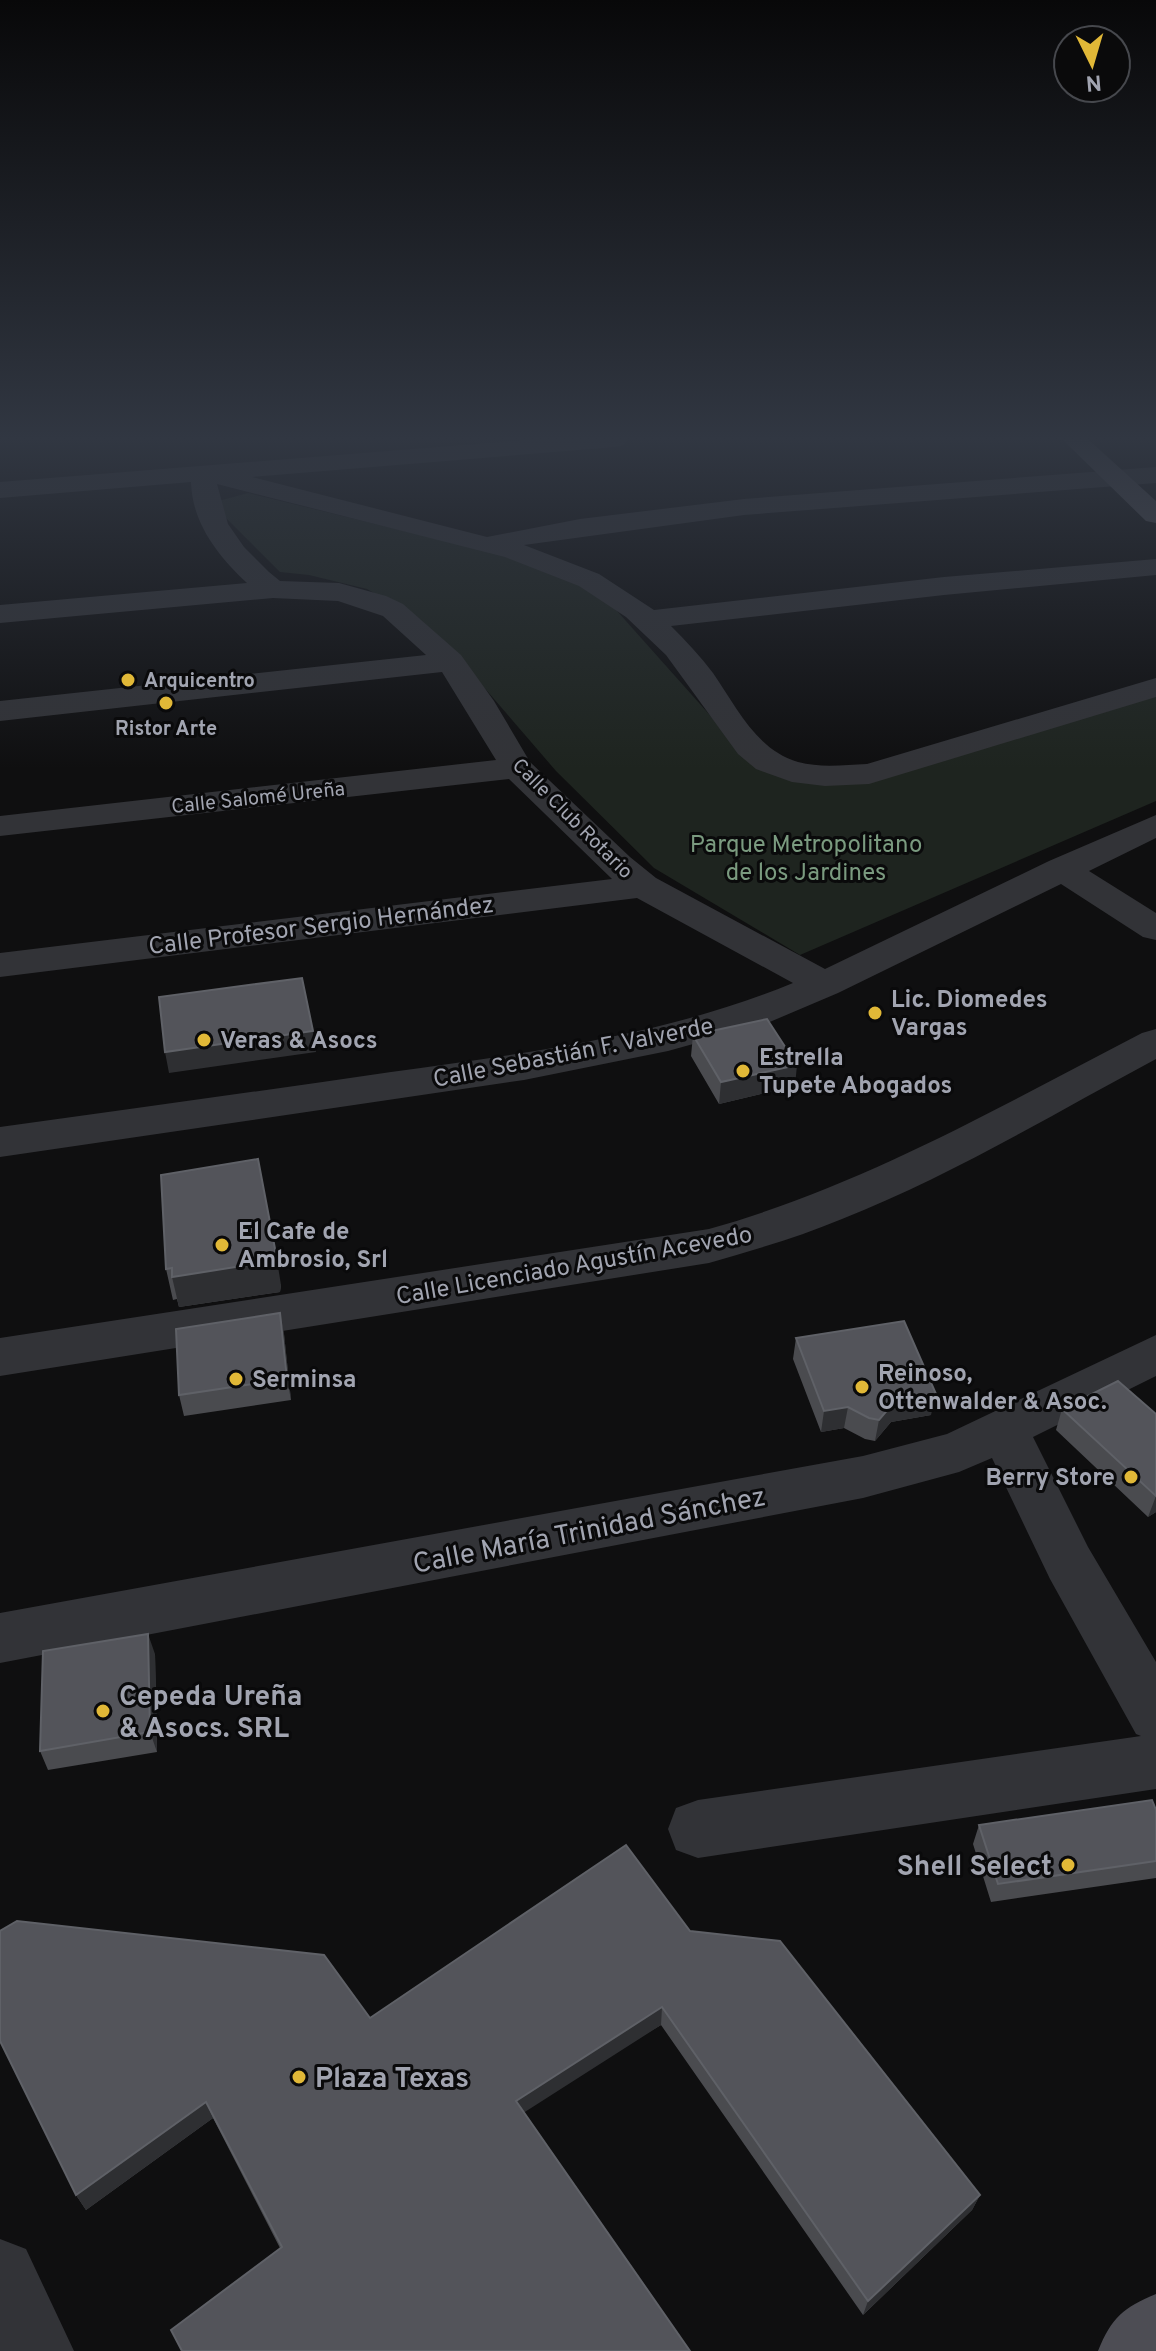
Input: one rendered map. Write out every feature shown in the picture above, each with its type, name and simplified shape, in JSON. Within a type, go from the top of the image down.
[{"type":"main road","points":[[1135,2351],[1156,2331]]},
{"type":"street","points":[[233,550],[243,563],[273,589]]},
{"type":"street","points":[[517,550],[566,567],[646,620],[676,648],[750,751],[776,766],[825,778],[869,774],[900,766],[1156,687]]},
{"type":"street","points":[[646,620],[944,586],[1156,567]]},
{"type":"street","name":"Calle Club Rotario","points":[[0,614],[273,589],[339,592],[376,602],[414,626],[450,662],[478,701],[517,768],[617,865],[643,886],[824,984]]},
{"type":"street","points":[[0,711],[450,662]]},
{"type":"street","name":"Calle Salomé Ureña","points":[[0,826],[517,768]]},
{"type":"street","name":"Calle Sebastián F. Valverde","points":[[0,1142],[524,1067],[668,1038],[751,1015],[824,984],[903,949],[1156,825]]},
{"type":"street","points":[[1062,869],[1156,929]]},
{"type":"street","name":"Calle Profesor Sergio Hernández","points":[[0,965],[643,886]]},
{"type":"street","name":"Calle Licenciado Agustín Acevedo","points":[[0,1357],[709,1246],[762,1233],[855,1198],[1156,1042]]},
{"type":"street","name":"Calle María Trinidad Sánchez","points":[[0,1638],[863,1477],[959,1451],[1156,1354]]},
{"type":"street","points":[[1005,1431],[1069,1563],[1156,1715]]},
{"type":"street","points":[[698,1829],[1156,1761]]},
{"type":"street","points":[[0,2275],[37,2351]]},
{"type":"green space","name":"Parque Metropolitano de los Jardines","points":[[258,550],[481,550],[585,575],[724,731],[777,768],[879,776],[1156,683],[1156,801],[800,955],[654,868],[556,771],[421,620],[367,589],[309,575],[280,572]]},
{"type":"building","points":[[302,978],[313,1031],[165,1052],[159,997]]},
{"type":"building","points":[[767,1019],[797,1065],[721,1082],[693,1035]]},
{"type":"building","name":"El Cafe de Ambrosio, Srl","points":[[258,1159],[276,1254],[274,1261],[172,1277],[172,1268],[166,1269],[161,1175]]},
{"type":"building","points":[[280,1313],[287,1379],[179,1395],[176,1329]]},
{"type":"building","name":"Reinoso, Ottenwalder & Asoc.","points":[[904,1321],[936,1394],[895,1401],[879,1420],[848,1407],[824,1411],[796,1338]]},
{"type":"building","points":[[1118,1381],[1156,1414],[1156,1496],[1062,1409]]},
{"type":"building","name":"Cepeda Ureña & Asocs. SRL","points":[[148,1634],[150,1732],[40,1751],[43,1651]]},
{"type":"building","name":"Shell Select","points":[[1152,1800],[1156,1810],[1156,1861],[998,1884],[979,1825]]},
{"type":"building","name":"Plaza Texas","points":[[626,1845],[690,1931],[780,1941],[980,2195],[868,2301],[662,2007],[516,2101],[690,2351],[182,2351],[171,2330],[282,2247],[206,2102],[76,2195],[0,2041],[0,1931],[17,1921],[324,1955],[370,2018]]},
{"type":"place","name":"Arquicentro","points":[[128,680]]},
{"type":"place","name":"Ristor Arte","points":[[166,703]]},
{"type":"place","name":"Lic. Diomedes Vargas","points":[[875,1013]]},
{"type":"place","name":"Veras & Asocs","points":[[204,1040]]},
{"type":"place","name":"Estrella Tupete Abogados","points":[[743,1071]]},
{"type":"place","name":"El Cafe de Ambrosio, Srl","points":[[222,1245]]},
{"type":"place","name":"Serminsa","points":[[236,1379]]},
{"type":"place","name":"Reinoso, Ottenwalder & Asoc.","points":[[862,1387]]},
{"type":"place","name":"Berry Store","points":[[1131,1477]]},
{"type":"place","name":"Cepeda Ureña & Asocs. SRL","points":[[103,1711]]},
{"type":"place","name":"Shell Select","points":[[1068,1865]]},
{"type":"place","name":"Plaza Texas","points":[[299,2077]]}]
